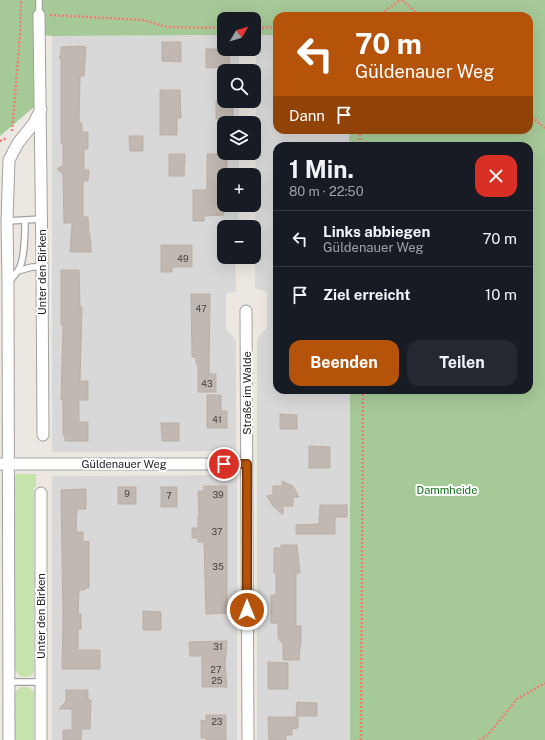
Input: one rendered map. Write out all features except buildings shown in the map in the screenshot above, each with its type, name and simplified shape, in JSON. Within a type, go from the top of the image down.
[{"type":"street","name":"Unter den Birken","points":[[39,15],[43,435]]},
{"type":"street","name":"Unter den Birken","points":[[9,740],[4,464],[9,160],[18,144],[34,123],[40,109]]},
{"type":"street","name":"Straße im Walde","points":[[246,311],[248,740]]},
{"type":"street","name":"Güldenauer Weg","points":[[4,464],[247,464]]},
{"type":"street","name":"Unter den Birken","points":[[41,493],[41,740]]},
{"type":"lane","points":[[39,0],[39,15]]},
{"type":"lane","points":[[7,221],[42,219]]},
{"type":"lane","points":[[8,282],[21,264],[25,236],[25,221]]},
{"type":"lane","points":[[18,270],[32,267],[42,267]]},
{"type":"lane","points":[[9,682],[41,682]]},
{"type":"path","points":[[0,141],[11,136],[20,34],[21,0]]},
{"type":"path","points":[[384,12],[401,0],[415,12]]},
{"type":"path","points":[[39,15],[143,20],[167,27],[217,28]]},
{"type":"path","points":[[261,28],[273,27]]},
{"type":"path","points":[[533,118],[545,128]]},
{"type":"path","points":[[361,740],[363,394]]},
{"type":"path","points":[[479,740],[487,736],[517,699],[545,683]]},
{"type":"shaded area","points":[[217,35],[217,56],[239,56],[239,64],[217,64],[217,108],[239,108],[239,116],[217,116],[217,160],[239,160],[239,168],[217,168],[217,212],[239,212],[239,220],[217,220],[217,264],[235,264],[236,292],[226,293],[226,329],[236,340],[236,451],[52,452],[52,36]]},
{"type":"shaded area","points":[[261,35],[273,35],[273,134],[349,134],[349,142],[273,142],[273,394],[350,394],[350,740],[257,740],[257,339],[267,328],[267,292],[255,288],[255,264],[261,264],[261,220],[255,220],[255,212],[261,212],[261,168],[256,168],[256,160],[261,160],[261,116],[256,116],[256,108],[261,108],[261,64],[256,64],[256,56],[261,56]]},
{"type":"shaded area","points":[[237,475],[237,740],[52,740],[52,476]]},
{"type":"green space","name":"Dammheide","points":[[0,0],[545,0],[545,740],[350,740],[350,394],[533,394],[533,142],[349,142],[349,134],[533,134],[533,12],[273,12],[273,35],[261,35],[261,12],[217,12],[217,35],[52,36],[34,34],[34,107],[0,136]]},
{"type":"green space","points":[[16,474],[36,474],[36,486],[34,488],[34,672],[32,675],[27,677],[19,675],[15,670]]},
{"type":"green space","points":[[21,687],[27,687],[34,691],[34,740],[15,740],[15,692]]},
{"type":"route","points":[[224,464],[247,464],[247,610]]}]
